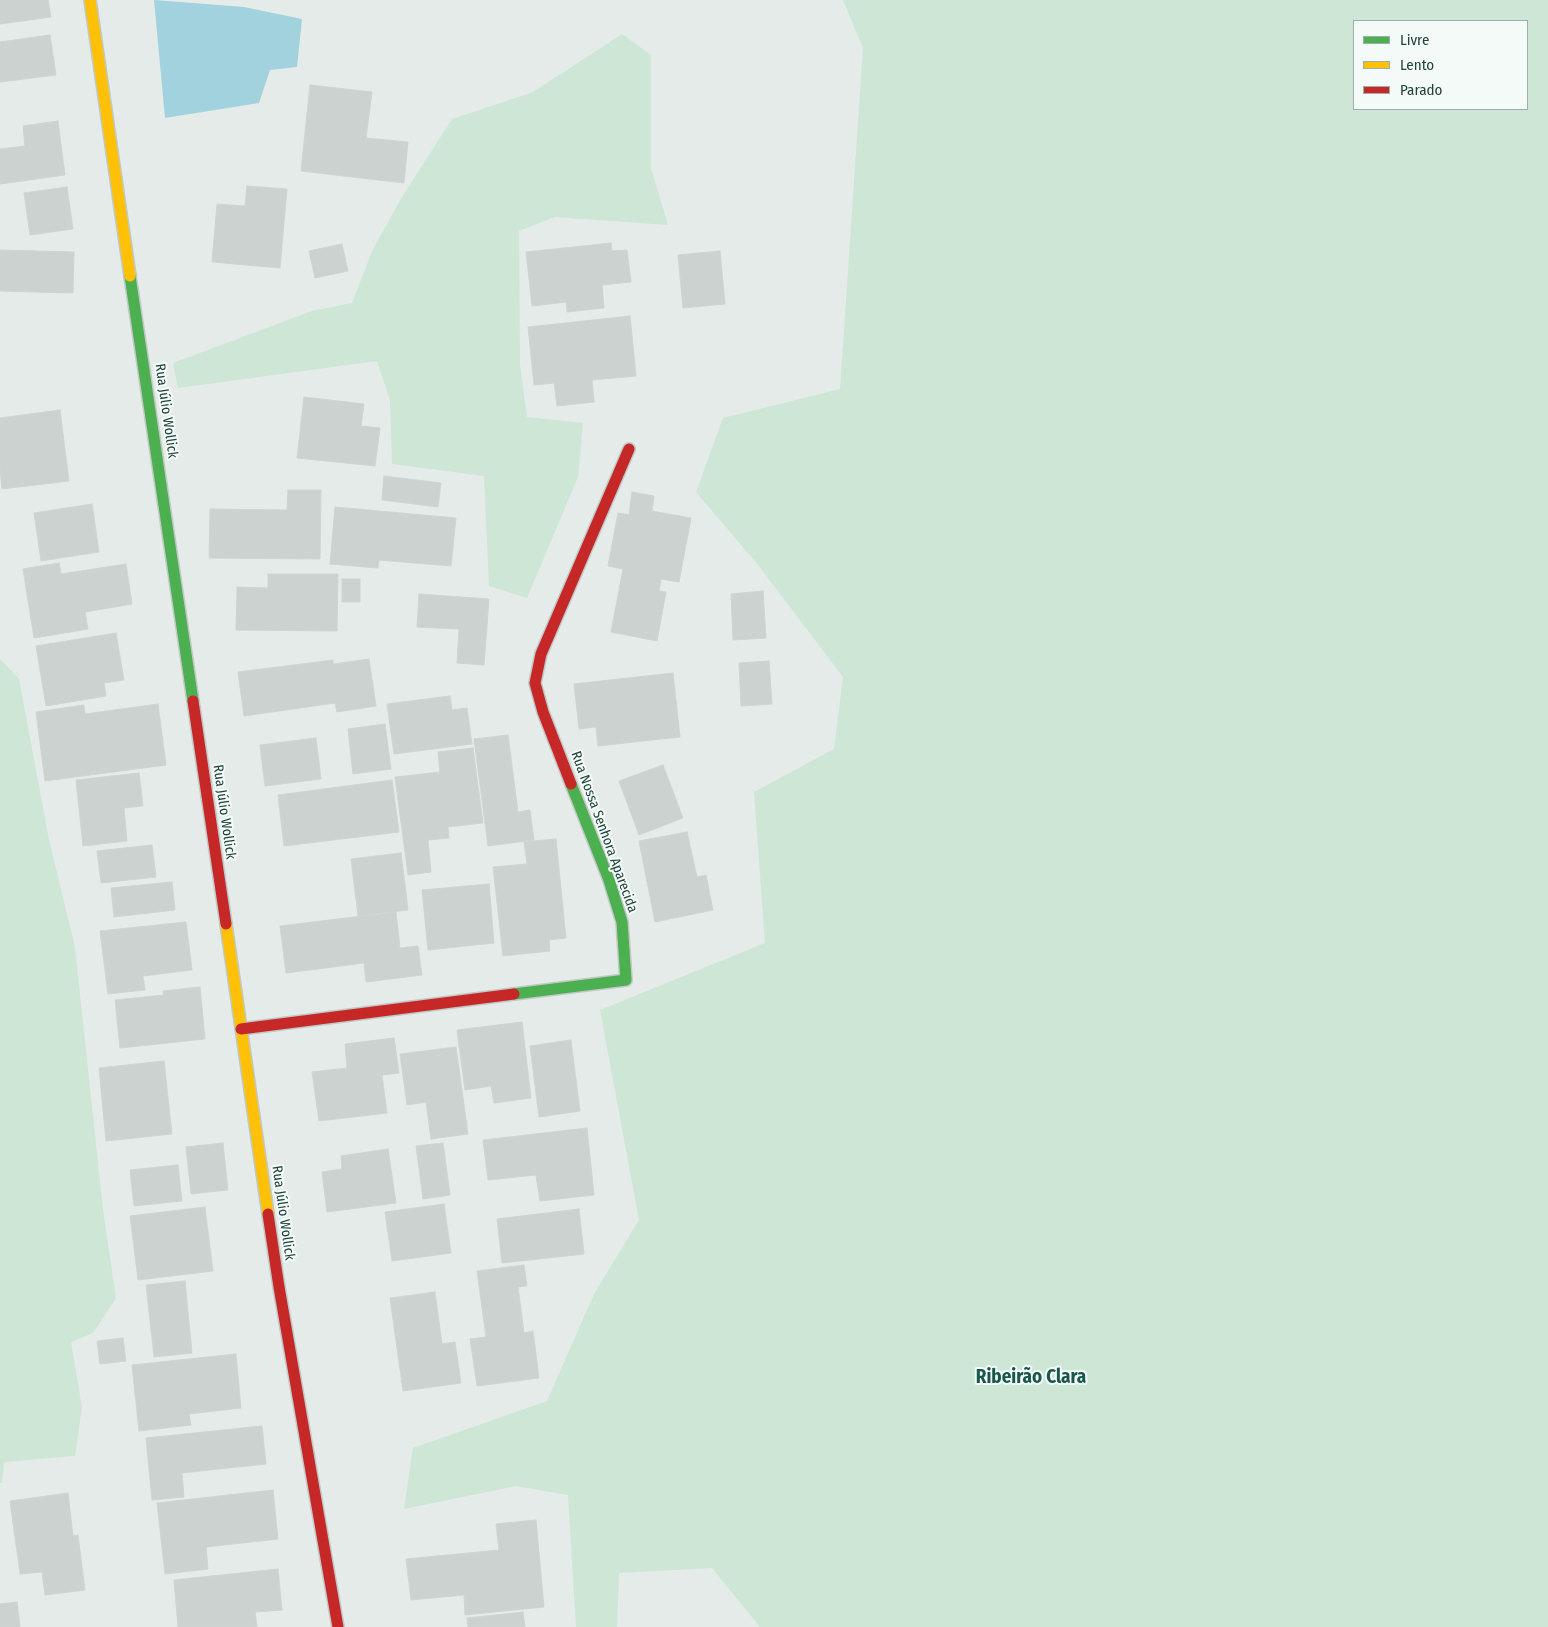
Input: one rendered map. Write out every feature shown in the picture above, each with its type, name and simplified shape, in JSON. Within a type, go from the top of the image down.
[{"type":"street","name":"Rua Júlio Wollick","points":[[90,0],[279,1287],[338,1627]]},
{"type":"street","name":"Rua Nossa Senhora Aparecida","points":[[241,1029],[626,980],[622,922],[608,880],[543,712],[535,683],[540,654],[629,448]]},
{"type":"green space","points":[[843,0],[1548,0],[1548,1627],[760,1627],[712,1568],[619,1573],[617,1627],[576,1627],[568,1495],[516,1486],[404,1509],[413,1448],[547,1401],[594,1294],[639,1220],[600,1010],[765,943],[754,792],[834,749],[843,677],[759,566],[696,492],[723,418],[840,389],[863,48]]},
{"type":"green space","points":[[622,34],[651,55],[651,168],[668,225],[555,217],[519,231],[520,365],[527,417],[583,423],[578,477],[527,598],[489,586],[484,476],[392,464],[390,400],[377,361],[178,388],[173,363],[312,311],[352,303],[373,249],[402,197],[452,119],[533,92]]},
{"type":"green space","points":[[0,659],[19,679],[49,840],[75,947],[103,1210],[116,1298],[93,1333],[71,1342],[82,1407],[75,1456],[4,1462],[2,1483],[0,1483]]},
{"type":"water","points":[[154,0],[244,7],[302,19],[297,67],[270,70],[259,103],[165,118]]},
{"type":"building","points":[[0,0],[48,0],[51,17],[0,24]]},
{"type":"building","points":[[50,35],[56,75],[0,82],[0,42]]},
{"type":"building","points":[[310,85],[372,92],[366,138],[408,142],[404,183],[301,171]]},
{"type":"building","points":[[58,121],[65,175],[0,184],[0,149],[25,146],[23,126]]},
{"type":"building","points":[[247,186],[287,189],[280,268],[212,262],[217,204],[245,206]]},
{"type":"building","points":[[67,187],[73,229],[30,235],[24,193]]},
{"type":"building","points":[[611,243],[612,251],[627,250],[631,282],[602,285],[604,308],[567,312],[566,302],[532,306],[526,252]]},
{"type":"building","points":[[342,244],[348,271],[315,278],[309,251]]},
{"type":"building","points":[[0,250],[74,252],[73,293],[0,291]]},
{"type":"building","points":[[720,251],[725,304],[683,308],[678,255]]},
{"type":"building","points":[[630,316],[636,376],[592,380],[594,402],[557,406],[554,383],[534,385],[528,327]]},
{"type":"building","points":[[304,397],[364,404],[361,426],[380,428],[375,466],[297,458]]},
{"type":"building","points":[[60,410],[69,481],[2,489],[0,418]]},
{"type":"building","points":[[384,476],[441,483],[438,507],[382,500]]},
{"type":"building","points":[[288,490],[321,490],[320,559],[209,558],[210,509],[287,510]]},
{"type":"building","points":[[632,492],[654,496],[652,511],[691,518],[679,582],[661,579],[659,591],[666,592],[657,641],[611,632],[623,569],[608,566],[618,513],[629,515]]},
{"type":"building","points":[[92,504],[99,552],[41,561],[34,513]]},
{"type":"building","points":[[335,507],[456,518],[451,566],[379,560],[378,568],[330,564]]},
{"type":"building","points":[[59,563],[61,574],[126,564],[132,604],[85,612],[88,629],[34,638],[23,569]]},
{"type":"building","points":[[268,574],[338,574],[337,631],[236,630],[237,587],[268,588]]},
{"type":"building","points":[[342,579],[360,579],[360,602],[342,602]]},
{"type":"building","points":[[763,591],[766,638],[733,640],[731,594]]},
{"type":"building","points":[[419,594],[489,599],[484,665],[457,663],[459,629],[417,627]]},
{"type":"building","points":[[116,633],[124,680],[104,683],[106,696],[46,706],[36,646]]},
{"type":"building","points":[[369,659],[376,706],[337,712],[335,703],[244,716],[238,672],[333,660],[333,664]]},
{"type":"building","points":[[769,661],[772,704],[741,706],[739,663]]},
{"type":"building","points":[[673,673],[680,737],[598,746],[596,727],[579,729],[574,684]]},
{"type":"building","points":[[450,696],[452,710],[467,708],[472,744],[394,754],[387,704]]},
{"type":"building","points":[[158,704],[166,765],[45,781],[36,712],[84,705],[85,714]]},
{"type":"building","points":[[385,724],[391,769],[353,774],[348,729]]},
{"type":"building","points":[[508,735],[518,812],[530,810],[534,840],[488,846],[474,739]]},
{"type":"building","points":[[316,738],[321,779],[265,786],[260,745]]},
{"type":"building","points":[[473,748],[483,823],[448,827],[449,838],[428,840],[431,872],[408,875],[395,777],[440,772],[438,752]]},
{"type":"building","points":[[663,765],[683,818],[639,835],[619,781]]},
{"type":"building","points":[[139,773],[143,806],[124,808],[127,841],[83,846],[76,780]]},
{"type":"building","points":[[392,780],[399,832],[284,846],[278,795]]},
{"type":"building","points":[[687,832],[697,877],[706,875],[713,910],[655,922],[639,841]]},
{"type":"building","points":[[556,839],[566,938],[549,940],[550,951],[503,956],[493,867],[527,864],[524,842]]},
{"type":"building","points":[[152,845],[156,877],[101,883],[97,851]]},
{"type":"building","points":[[401,853],[408,910],[358,916],[351,859]]},
{"type":"building","points":[[172,882],[175,910],[114,917],[111,888]]},
{"type":"building","points":[[489,884],[494,943],[428,950],[422,890]]},
{"type":"building","points":[[396,912],[400,948],[418,946],[422,975],[366,982],[364,963],[286,973],[280,926]]},
{"type":"building","points":[[186,922],[192,970],[143,976],[145,990],[108,994],[100,931]]},
{"type":"building","points":[[200,987],[205,1039],[120,1048],[115,1000],[164,995],[163,991]]},
{"type":"building","points":[[522,1022],[531,1098],[494,1103],[491,1086],[465,1090],[457,1030]]},
{"type":"building","points":[[394,1038],[399,1073],[382,1075],[387,1113],[319,1121],[312,1072],[347,1068],[345,1044]]},
{"type":"building","points":[[571,1040],[580,1111],[539,1117],[530,1046]]},
{"type":"building","points":[[456,1047],[468,1134],[431,1139],[426,1102],[407,1105],[400,1054]]},
{"type":"building","points":[[164,1061],[172,1134],[106,1141],[99,1068]]},
{"type":"building","points":[[587,1128],[594,1195],[540,1201],[536,1175],[488,1180],[483,1140]]},
{"type":"building","points":[[223,1143],[228,1190],[191,1194],[186,1147]]},
{"type":"building","points":[[443,1143],[450,1195],[423,1199],[416,1146]]},
{"type":"building","points":[[388,1149],[396,1203],[327,1212],[322,1172],[342,1169],[341,1156]]},
{"type":"building","points":[[178,1165],[182,1201],[134,1206],[130,1170]]},
{"type":"building","points":[[444,1204],[451,1253],[392,1261],[385,1212]]},
{"type":"building","points":[[205,1207],[213,1271],[138,1280],[130,1216]]},
{"type":"building","points":[[579,1209],[584,1254],[502,1263],[497,1219]]},
{"type":"building","points":[[524,1265],[527,1286],[518,1287],[524,1333],[533,1331],[539,1378],[477,1386],[470,1339],[486,1337],[477,1271]]},
{"type":"building","points":[[185,1281],[192,1353],[154,1357],[146,1285]]},
{"type":"building","points":[[435,1292],[442,1344],[455,1342],[461,1383],[403,1391],[390,1298]]},
{"type":"building","points":[[123,1338],[126,1361],[100,1364],[97,1341]]},
{"type":"building","points":[[236,1354],[241,1408],[189,1414],[191,1425],[139,1431],[132,1365]]},
{"type":"building","points":[[262,1426],[266,1464],[182,1473],[184,1497],[152,1500],[146,1438]]},
{"type":"building","points":[[273,1490],[278,1539],[206,1547],[208,1569],[165,1574],[157,1503]]},
{"type":"building","points":[[68,1493],[73,1536],[78,1535],[85,1590],[45,1595],[42,1572],[20,1574],[10,1501]]},
{"type":"building","points":[[536,1520],[544,1607],[465,1615],[464,1595],[411,1600],[406,1559],[499,1550],[496,1524]]},
{"type":"building","points":[[278,1569],[282,1610],[255,1612],[257,1627],[178,1627],[174,1580]]},
{"type":"building","points":[[17,1602],[20,1627],[0,1627],[0,1604]]},
{"type":"building","points":[[523,1612],[525,1627],[468,1627],[467,1618]]},
{"type":"traffic: fast","points":[[130,276],[193,701]]},
{"type":"traffic: fast","points":[[514,994],[626,980],[622,922],[609,880],[571,784]]},
{"type":"traffic: slow","points":[[90,0],[130,276]]},
{"type":"traffic: slow","points":[[226,924],[268,1214]]},
{"type":"traffic: jam","points":[[571,784],[543,712],[535,683],[541,654],[629,449]]},
{"type":"traffic: jam","points":[[193,701],[226,924]]},
{"type":"traffic: jam","points":[[241,1029],[514,994]]},
{"type":"traffic: jam","points":[[268,1214],[338,1627]]},
{"type":"district","name":"Ribeirão Clara","points":[[1031,1378]]}]
